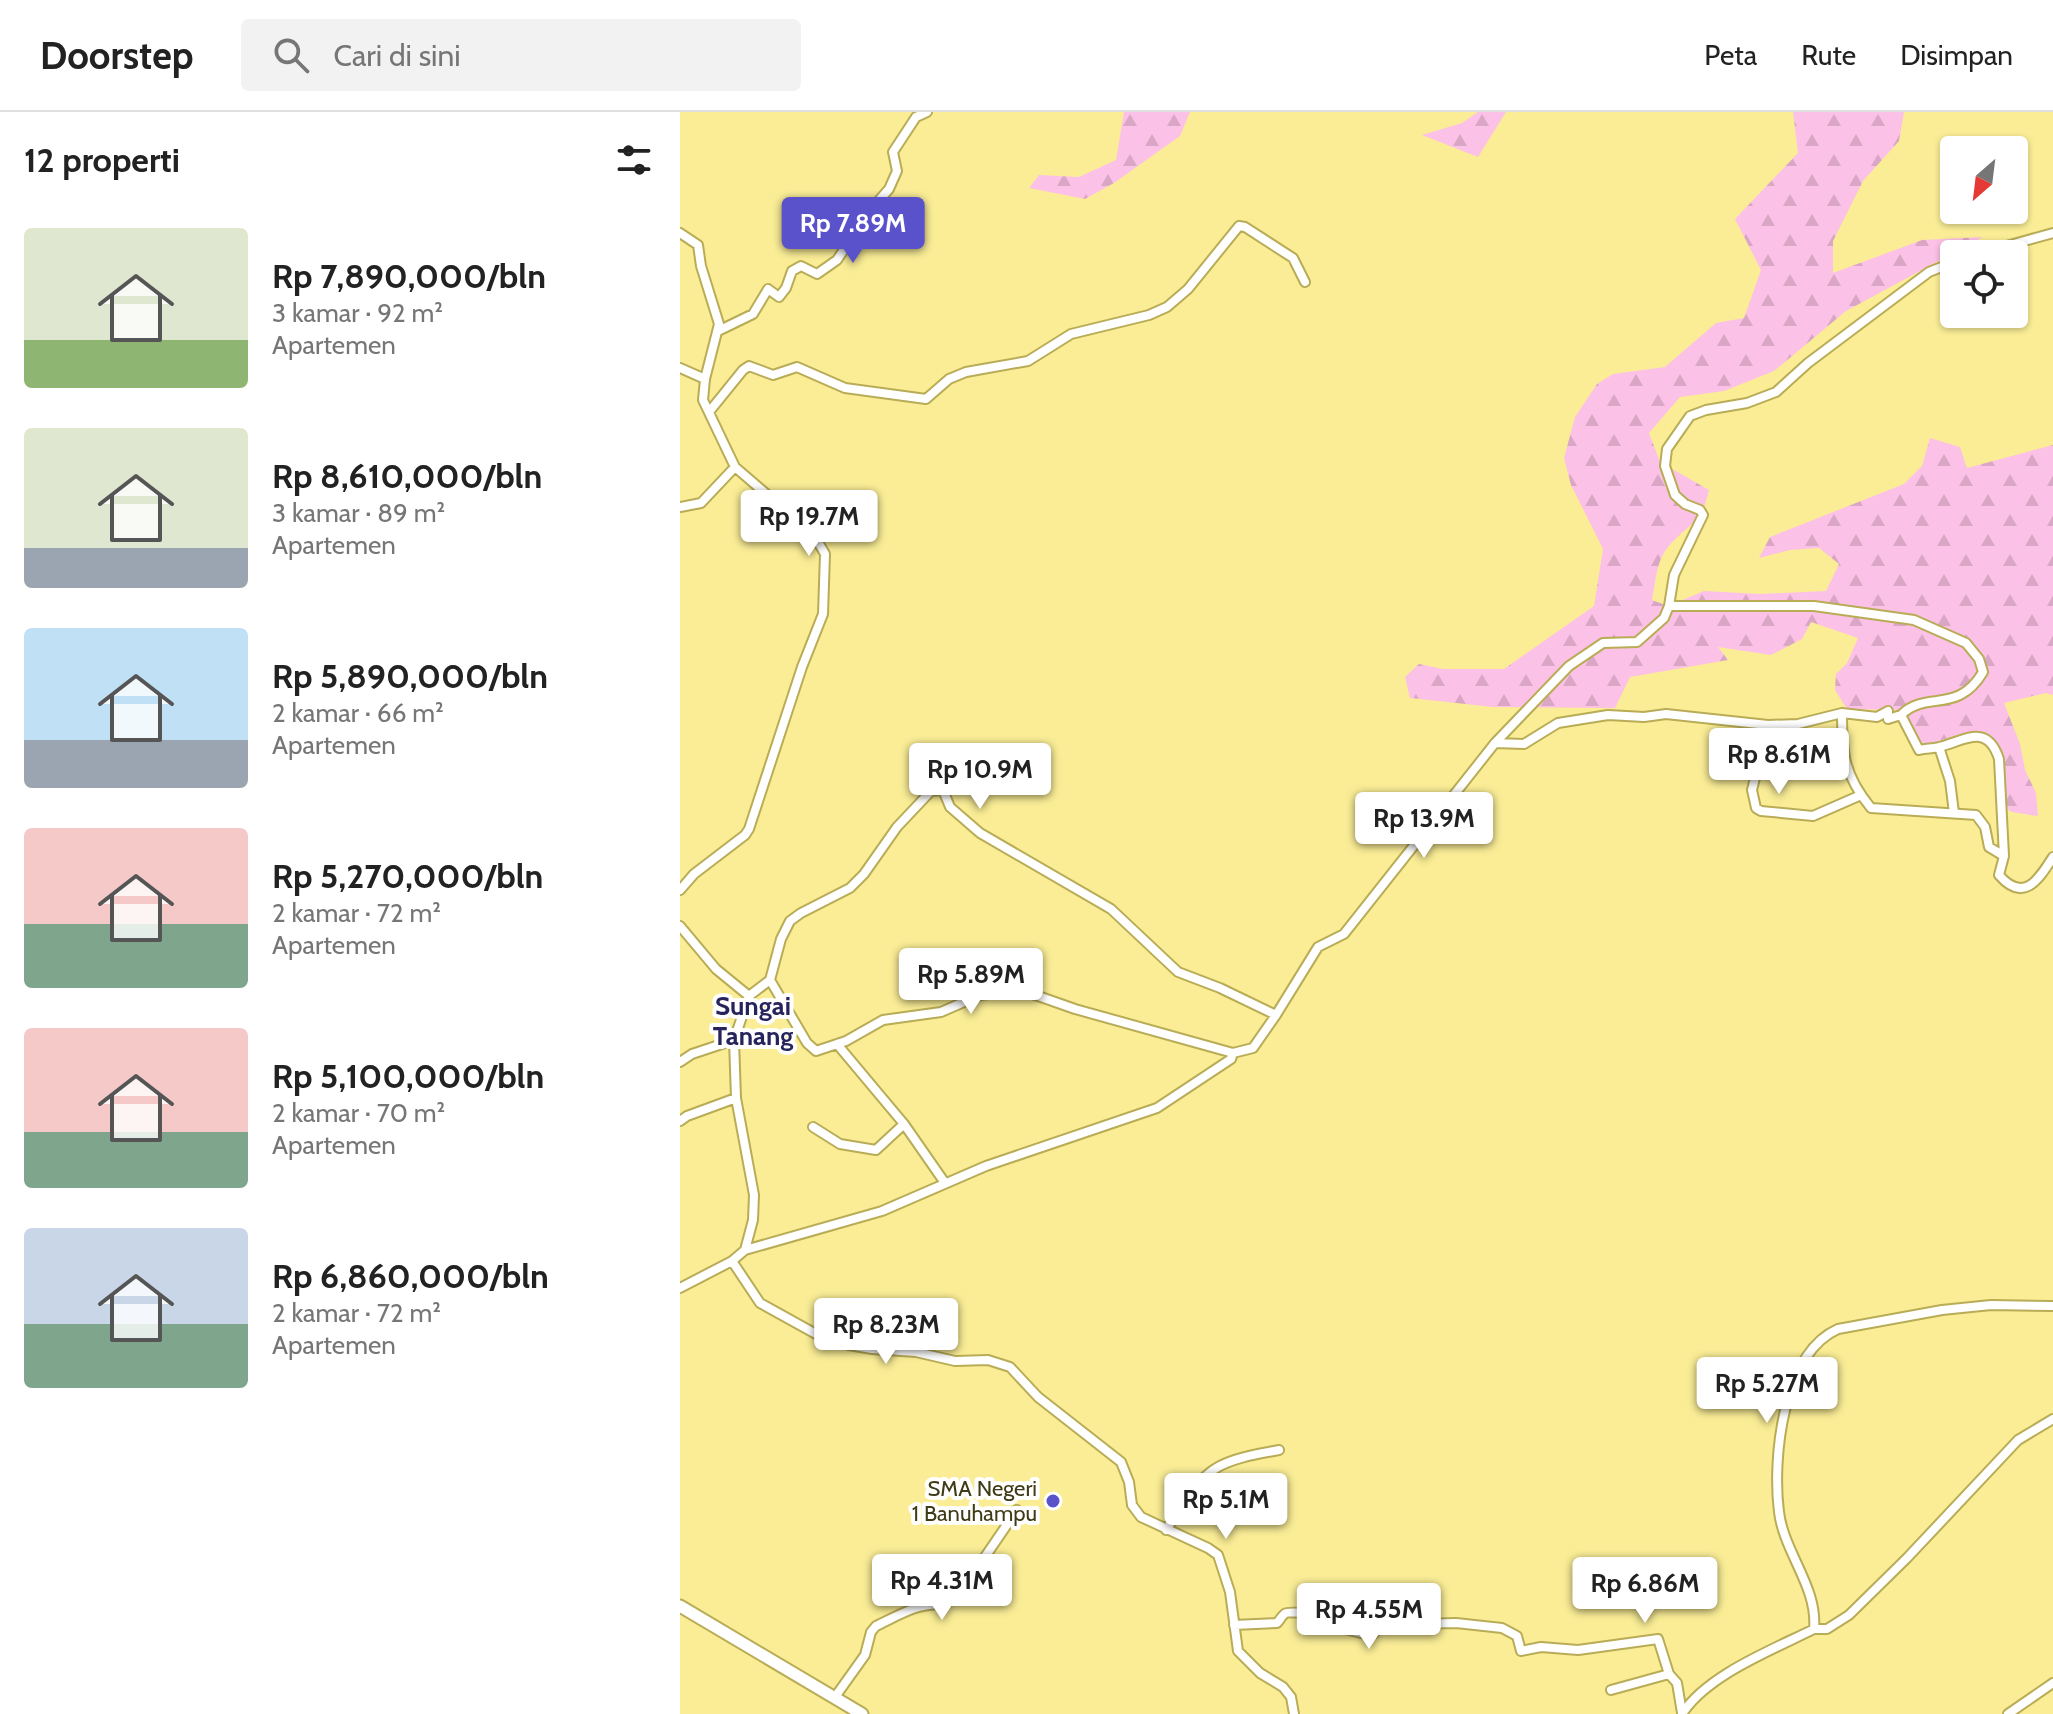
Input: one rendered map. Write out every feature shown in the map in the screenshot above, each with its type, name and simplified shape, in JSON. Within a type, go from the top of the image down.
[{"type":"main road","points":[[680,1606],[862,1714]]},
{"type":"street","points":[[718,331],[753,314],[768,289],[779,297],[792,271],[801,266],[817,274],[837,260],[852,231],[889,189],[897,171],[893,152],[916,117],[927,112]]},
{"type":"street","points":[[709,412],[749,366],[773,375],[797,367],[845,388],[926,399],[949,379],[966,372],[1028,361],[1071,334],[1157,313],[1181,297],[1239,226],[1293,258],[1305,282]]},
{"type":"street","points":[[680,233],[698,245],[701,266],[719,324],[703,400],[735,467],[814,535],[825,554],[823,614],[802,667],[749,829],[694,874],[680,890]]},
{"type":"street","points":[[2028,240],[2053,233]]},
{"type":"street","points":[[770,980],[812,1049],[821,1050],[837,1044],[883,1020],[941,1012],[980,995],[1021,990],[1075,1009],[1233,1053],[1253,1048],[1318,947],[1344,934],[1495,743],[1569,666],[1603,643],[1637,642],[1664,618],[1674,575],[1703,515],[1675,495],[1665,466],[1667,449],[1690,416],[1747,403],[1776,392],[1808,363],[1929,272],[1940,268]]},
{"type":"street","points":[[680,368],[705,379]]},
{"type":"street","points":[[680,507],[701,503],[735,467]]},
{"type":"street","points":[[1495,743],[1524,744],[1558,723],[1608,715],[1644,717],[1666,714],[1768,725],[1798,724],[1842,713],[1877,717],[1888,711],[1888,719],[1919,705],[1958,698],[1975,686],[1983,672],[1979,659],[1966,643],[1914,620],[1814,606],[1669,606]]},
{"type":"street","points":[[1842,713],[1842,751],[1854,785],[1871,808],[1976,815],[1983,821],[1989,847],[2004,856]]},
{"type":"street","points":[[1901,715],[1919,750],[1972,736],[1989,741],[1996,749],[2004,856],[1999,875],[2008,884],[2019,888],[2029,886],[2039,879],[2053,857]]},
{"type":"street","points":[[1768,725],[1752,790],[1751,797],[1756,808],[1813,816],[1861,795]]},
{"type":"street","points":[[1939,747],[1950,781],[1954,813]]},
{"type":"street","points":[[745,1250],[753,1220],[754,1195],[736,1098],[734,1040],[749,996],[770,980],[781,939],[790,921],[850,888],[864,874],[897,827],[931,791],[943,790],[950,807],[980,833],[1111,909],[1178,972],[1276,1015]]},
{"type":"street","points":[[680,926],[716,969],[749,996]]},
{"type":"street","points":[[680,1062],[692,1054],[734,1040]]},
{"type":"street","points":[[837,1044],[904,1124],[945,1183]]},
{"type":"street","points":[[680,1288],[732,1261],[745,1250],[882,1211],[986,1166],[1157,1108],[1231,1059],[1233,1053]]},
{"type":"street","points":[[680,1121],[736,1098]]},
{"type":"street","points":[[813,1127],[840,1144],[876,1150],[904,1124]]},
{"type":"street","points":[[732,1261],[760,1303],[816,1334],[872,1349],[916,1352],[955,1361],[988,1360],[1010,1367],[1038,1397],[1121,1462],[1135,1512],[1218,1555],[1230,1592],[1238,1651],[1260,1673],[1283,1687],[1291,1697],[1294,1714]]},
{"type":"street","points":[[1814,1629],[1812,1598],[1793,1557],[1779,1513],[1779,1454],[1784,1417],[1795,1376],[1803,1360],[1824,1335],[1838,1329],[1942,1310],[1991,1305],[2053,1306]]},
{"type":"street","points":[[1682,1714],[1691,1700],[1707,1687],[1814,1629],[1827,1629],[1849,1615],[2018,1440],[2053,1419]]},
{"type":"street","points":[[1166,1530],[1216,1467],[1279,1450]]},
{"type":"street","points":[[835,1697],[865,1655],[871,1632],[876,1626],[920,1606],[940,1606],[951,1602],[1017,1510]]},
{"type":"street","points":[[1234,1625],[1277,1623],[1291,1610],[1315,1616],[1329,1615],[1341,1628],[1369,1635],[1384,1618],[1396,1613],[1417,1624],[1456,1623],[1502,1628],[1517,1636],[1521,1651],[1525,1652],[1541,1647],[1578,1650],[1625,1646],[1658,1639],[1669,1674],[1677,1683],[1682,1714]]},
{"type":"street","points":[[1611,1690],[1669,1674]]},
{"type":"street","points":[[2008,1714],[2053,1683]]},
{"type":"green space","points":[[1124,112],[1190,112],[1180,136],[1114,183],[1085,199],[1029,188],[1039,175],[1079,177],[1116,160]]},
{"type":"green space","points":[[1478,112],[1506,112],[1478,157],[1422,135],[1462,123]]},
{"type":"green space","points":[[1793,112],[1904,112],[1899,141],[1863,181],[1833,241],[1833,273],[1922,240],[1983,237],[1977,240],[1940,240],[1940,260],[1846,311],[1774,371],[1724,391],[1680,397],[1649,433],[1660,462],[1709,490],[1697,519],[1662,556],[1652,600],[1668,606],[1704,591],[1760,594],[1826,591],[1839,564],[1819,548],[1790,550],[1759,558],[1770,537],[1904,484],[1922,466],[1930,438],[1960,447],[1967,468],[2053,445],[2053,695],[2046,693],[2004,703],[2020,744],[2025,770],[2036,793],[2038,816],[2012,812],[1995,802],[1996,760],[1993,748],[1977,734],[1960,734],[1927,745],[1907,731],[1900,722],[1898,710],[1847,709],[1835,690],[1836,674],[1847,663],[1858,638],[1811,622],[1802,639],[1771,655],[1718,647],[1728,660],[1630,677],[1615,708],[1493,707],[1410,698],[1405,677],[1419,664],[1443,669],[1504,669],[1594,606],[1603,549],[1571,485],[1564,458],[1575,417],[1597,384],[1613,374],[1665,367],[1716,323],[1744,318],[1761,270],[1735,219],[1798,153]]},
{"type":"place","name":"SMA Negeri 1 Banuhampu","points":[[1053,1501]]},
{"type":"district","name":"Sungai Tanang","points":[[753,1021]]}]
